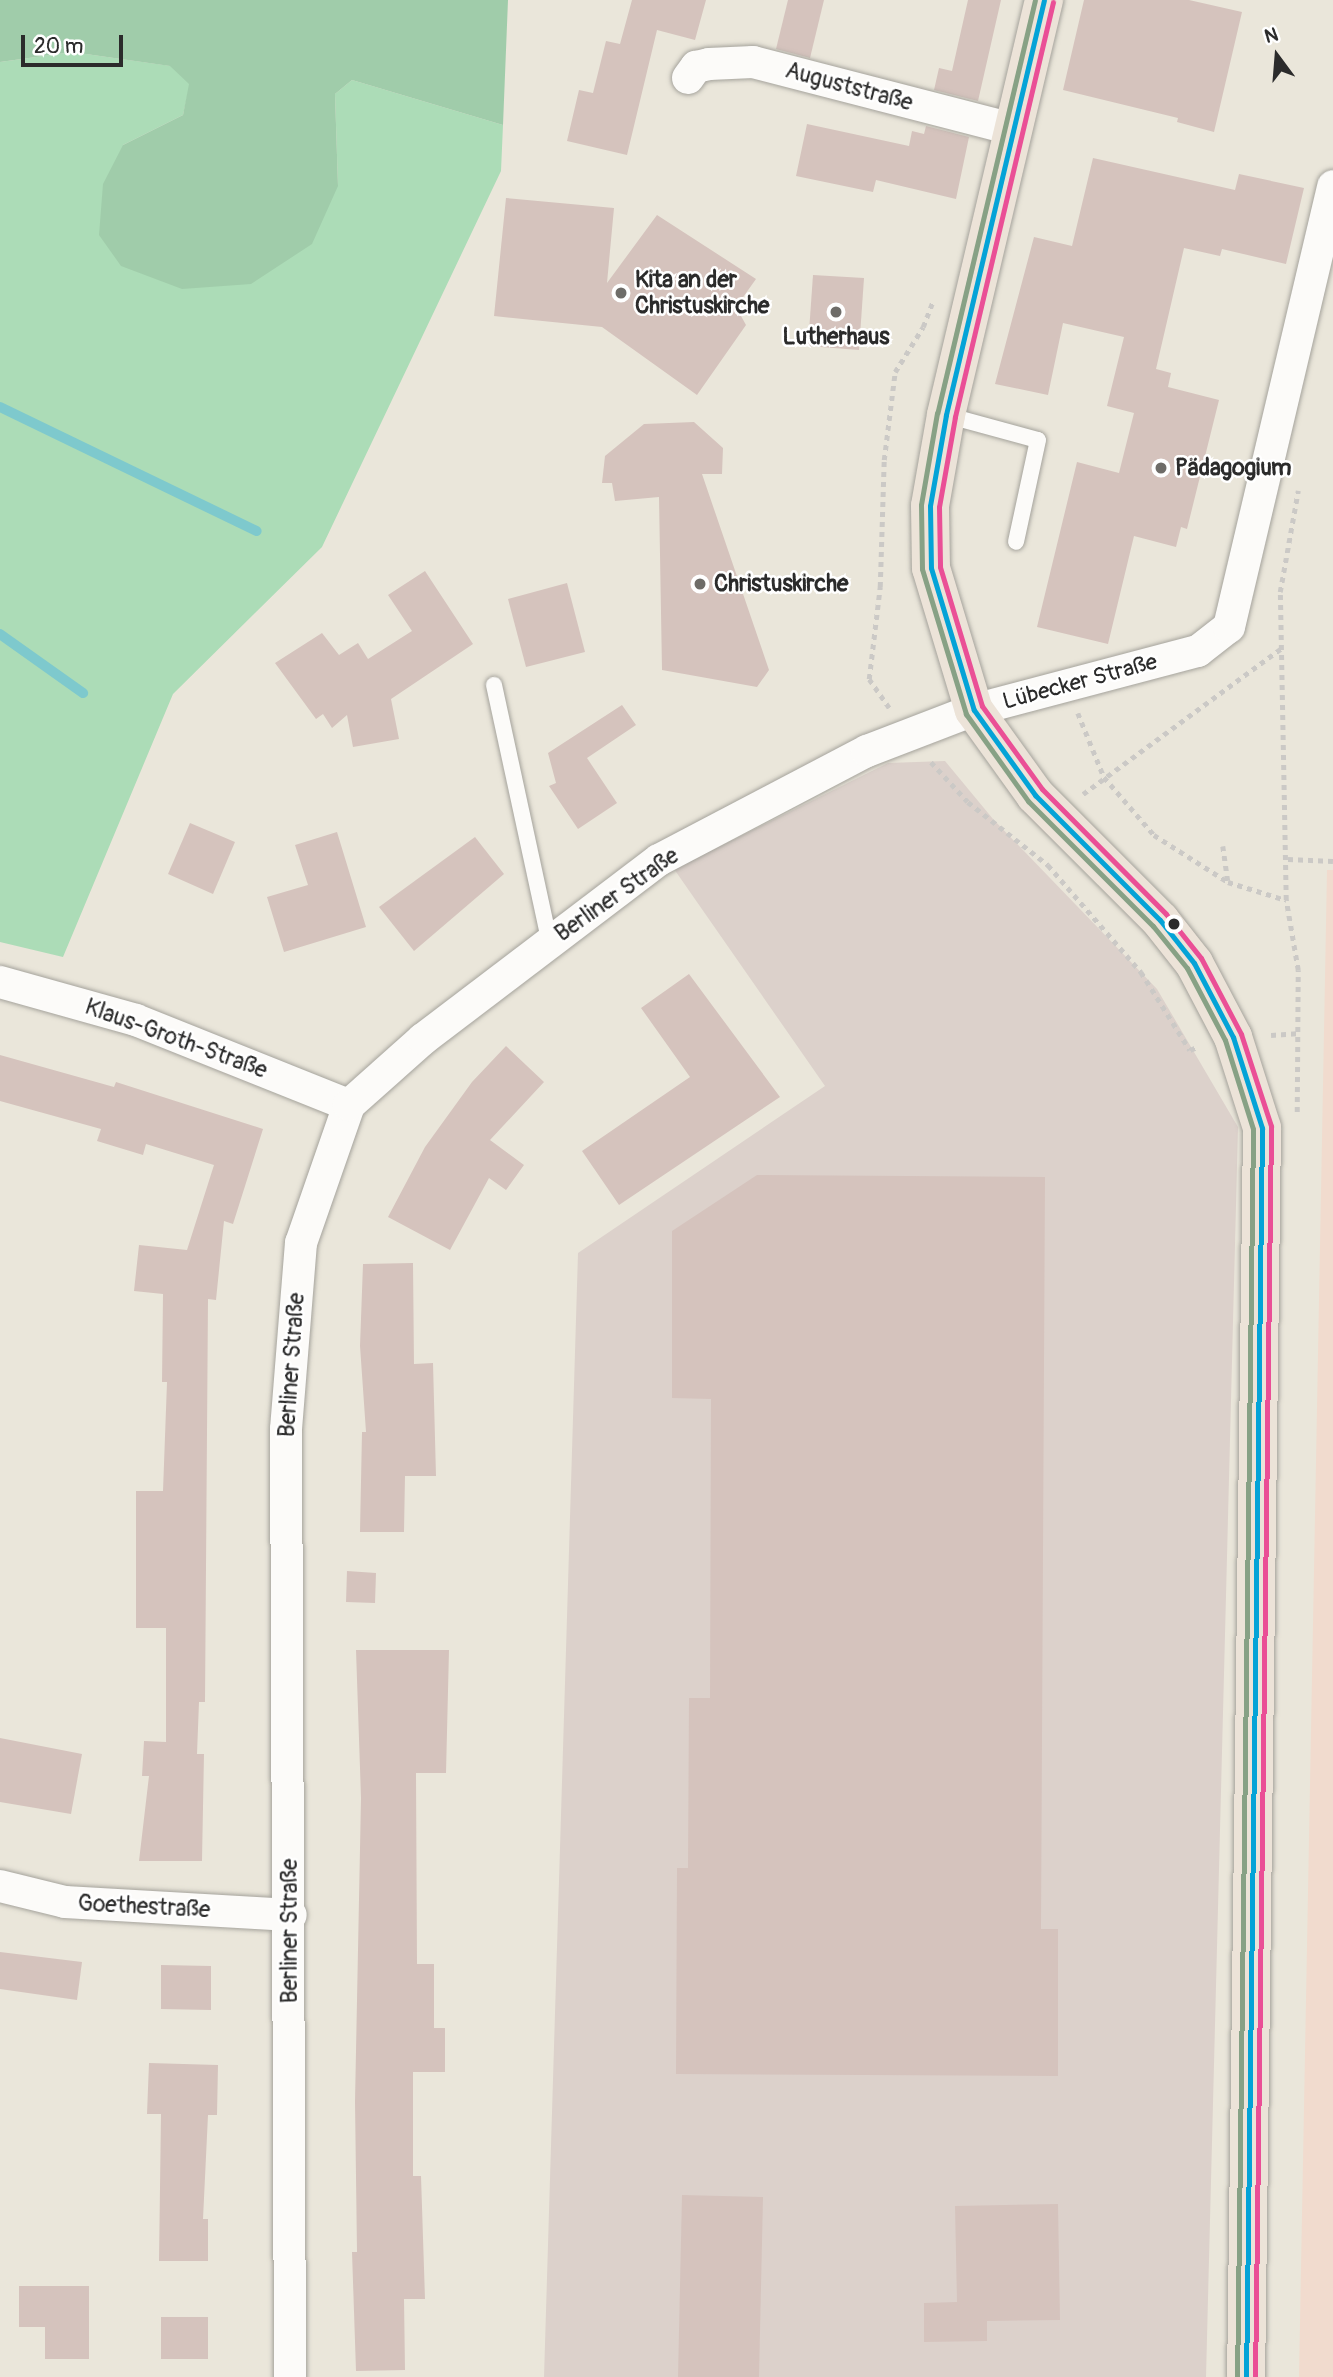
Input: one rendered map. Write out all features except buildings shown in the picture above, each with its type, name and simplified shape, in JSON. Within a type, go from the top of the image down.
[{"type":"main road","points":[[974,710],[931,568],[930,506],[946,415],[1044,0]]},
{"type":"main road","name":"Lübecker Straße","points":[[974,710],[1055,817],[1160,920],[1194,963],[1233,1037],[1262,1128],[1246,2377]]},
{"type":"street","name":"Auguststraße","points":[[688,78],[696,67],[753,62],[1013,130]]},
{"type":"street","name":"Lübecker Straße","points":[[974,710],[1198,651],[1229,627],[1325,251],[1333,186]]},
{"type":"street","name":"Berliner Straße","points":[[290,2377],[286,1429],[301,1243],[349,1105],[423,1039],[659,860],[867,751],[974,710]]},
{"type":"street","name":"Klaus-Groth-Straße","points":[[0,982],[136,1020],[349,1105]]},
{"type":"street","name":"Goethestraße","points":[[0,1886],[65,1902],[290,1915]]},
{"type":"lane","points":[[946,415],[1038,440],[1016,542]]},
{"type":"lane","points":[[494,685],[550,943]]},
{"type":"path","points":[[1297,1115],[1298,970],[1286,900],[1288,859],[1280,592],[1298,488]]},
{"type":"path","points":[[1055,817],[1104,777],[1282,648]]},
{"type":"path","points":[[1067,686],[1104,777],[1154,835],[1228,882],[1286,900]]},
{"type":"path","points":[[1223,846],[1228,882]]},
{"type":"path","points":[[1288,859],[1333,861]]},
{"type":"shaded area","points":[[945,761],[993,819],[1157,989],[1238,1127],[1206,2377],[544,2377],[578,1253],[825,1086],[674,869],[888,763]]},
{"type":"shaded area","points":[[1327,870],[1333,870],[1333,2377],[1299,2377]]},
{"type":"green space","points":[[0,0],[508,0],[503,125],[352,80],[335,94],[338,186],[312,244],[251,284],[182,289],[121,266],[99,235],[103,184],[123,145],[183,115],[189,84],[170,66],[72,52],[0,62]]},
{"type":"green space","points":[[72,52],[171,66],[190,84],[183,115],[123,145],[338,186],[335,94],[352,80],[503,125],[501,171],[322,547],[173,694],[63,957],[0,942],[0,62]]},
{"type":"waterway","points":[[0,407],[257,531]]},
{"type":"waterway","points":[[0,634],[83,693]]},
{"type":"transit line","points":[[1035,0],[937,413],[921,505],[922,569],[966,714],[1028,801],[1153,926],[1187,968],[1225,1040],[1253,1129],[1237,2377]]},
{"type":"transit line","points":[[1044,0],[946,415],[930,506],[931,568],[974,710],[1035,795],[1160,920],[1194,963],[1233,1037],[1262,1128],[1246,2377]]},
{"type":"transit line","points":[[1053,2],[955,417],[939,507],[940,567],[982,706],[1042,789],[1166,914],[1201,958],[1241,1034],[1271,1126],[1255,2377]]},
{"type":"place","name":"Kita an der Christuskirche","points":[[621,293]]},
{"type":"place","name":"Lutherhaus","points":[[836,312]]},
{"type":"place","name":"Pädagogium","points":[[1161,468]]},
{"type":"place","name":"Christuskirche","points":[[700,584]]}]
